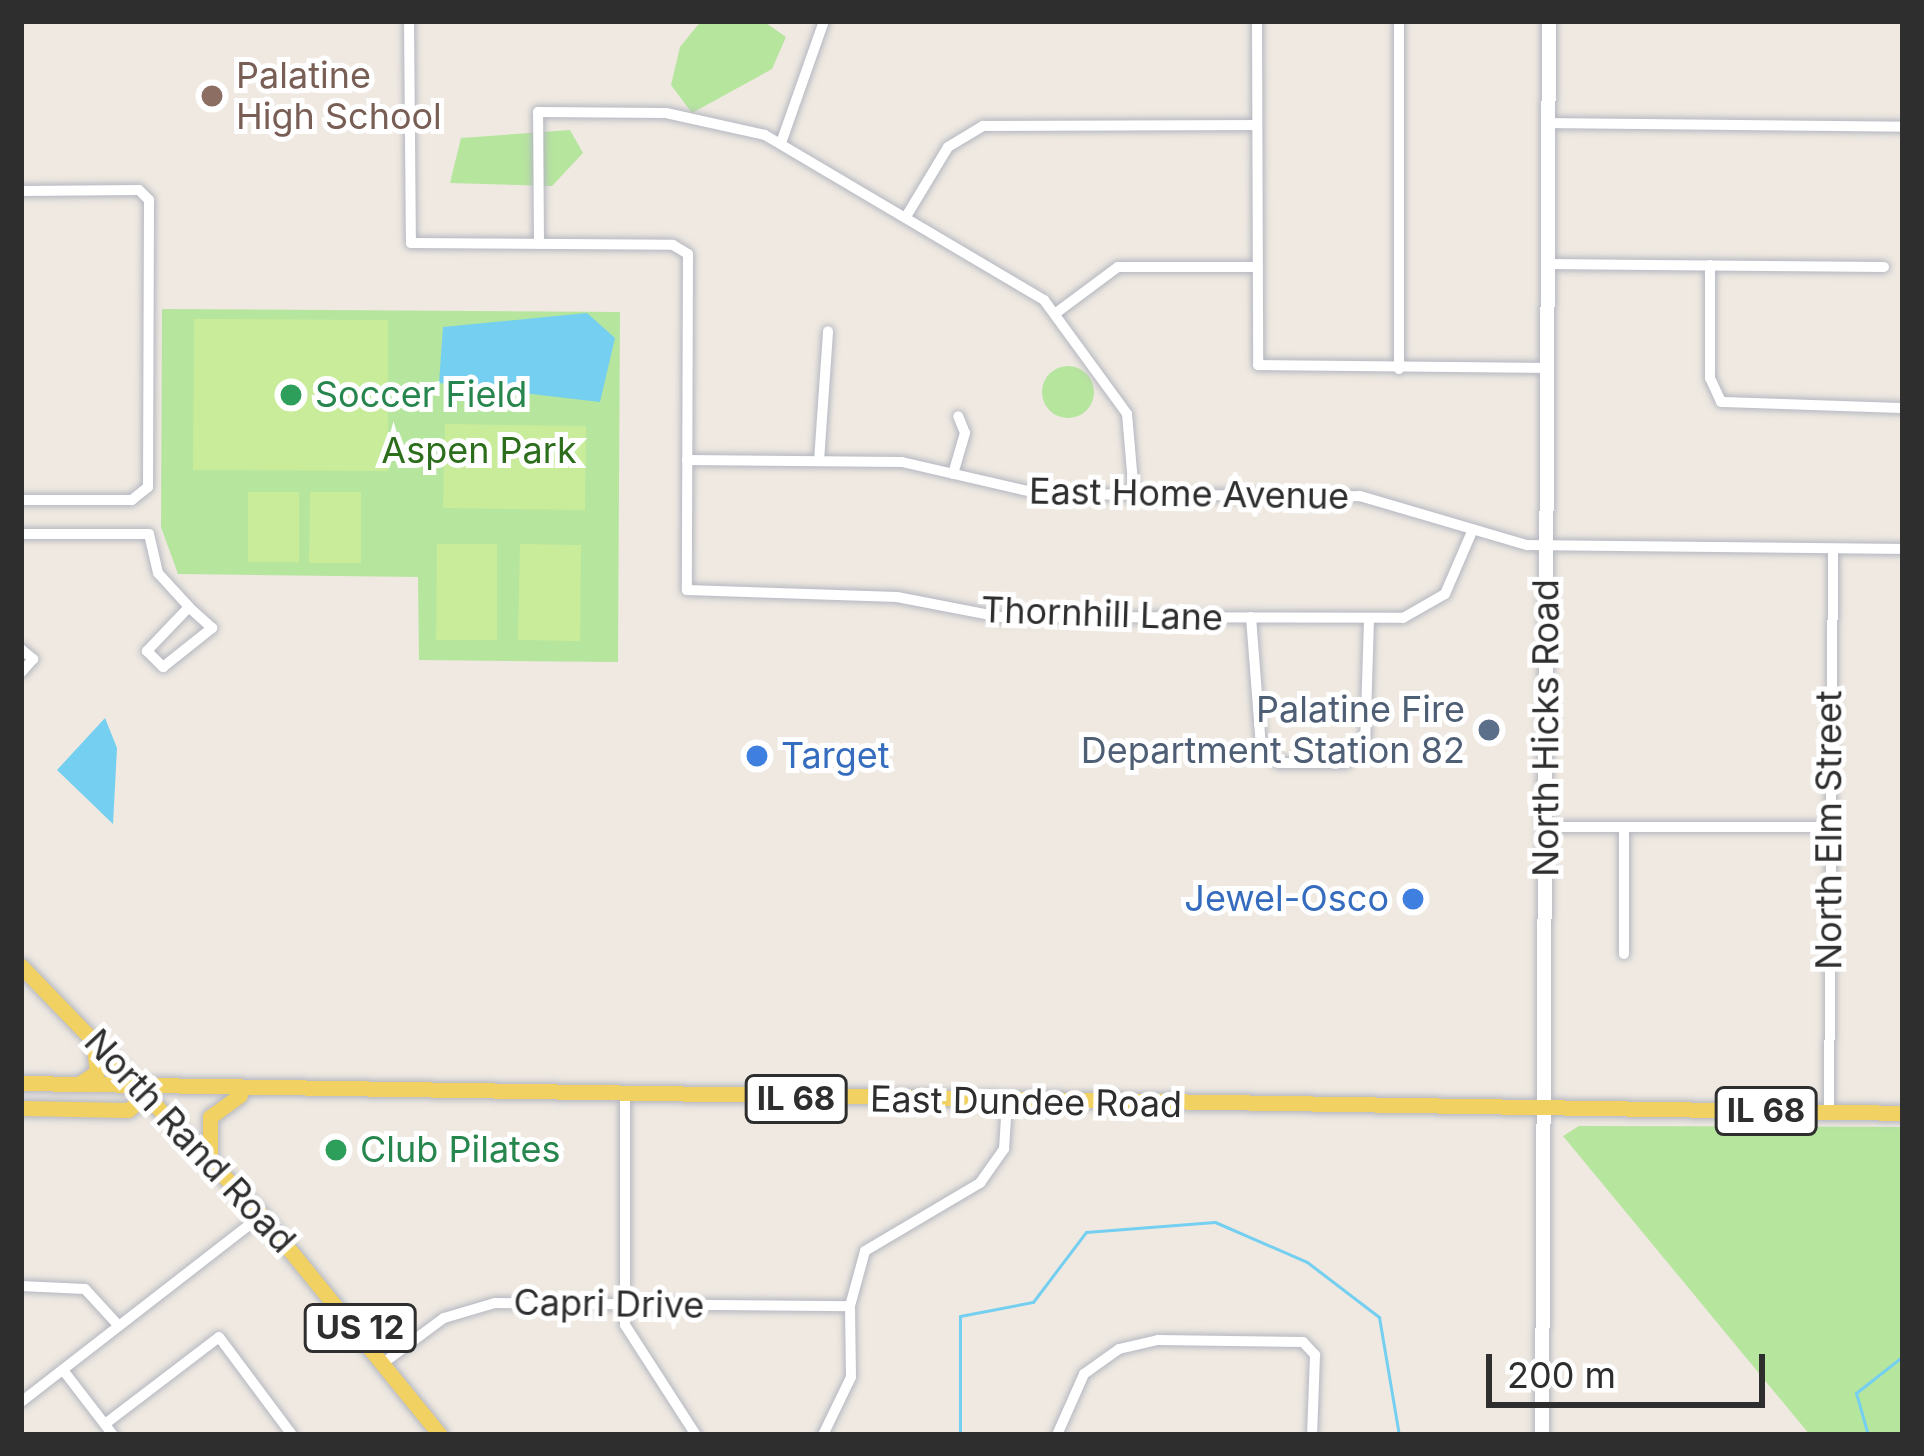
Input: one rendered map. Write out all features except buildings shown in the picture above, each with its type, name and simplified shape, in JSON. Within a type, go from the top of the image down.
[{"type":"main road","name":"North Hicks Road","points":[[1542,1435],[1549,21]]},
{"type":"main road","name":"North Rand Road","points":[[21,966],[150,1092],[262,1215],[386,1361],[435,1433]]},
{"type":"main road","points":[[79,1084],[98,1072],[89,1033]]},
{"type":"main road","name":"East Dundee Road","points":[[21,1083],[150,1092],[1903,1113]]},
{"type":"main road","name":"East Dundee Road","points":[[21,1108],[128,1109],[150,1092]]},
{"type":"main road","points":[[211,1159],[210,1117],[252,1093]]},
{"type":"street","points":[[409,21],[411,243],[686,250],[687,460]]},
{"type":"street","points":[[781,142],[824,21]]},
{"type":"street","points":[[1257,21],[1258,365],[1547,368]]},
{"type":"street","points":[[1399,21],[1399,369]]},
{"type":"street","points":[[539,244],[538,112],[666,113],[781,142],[907,215],[1057,313],[1127,414],[1134,494]]},
{"type":"street","points":[[1548,123],[1903,127]]},
{"type":"street","points":[[907,215],[948,147],[983,126],[1257,124]]},
{"type":"street","points":[[21,191],[139,190],[149,243],[148,487],[132,500],[21,500]]},
{"type":"street","points":[[1547,264],[1883,267]]},
{"type":"street","points":[[1711,265],[1710,378],[1721,402],[1903,408]]},
{"type":"street","points":[[1057,313],[1118,267],[1256,267]]},
{"type":"street","points":[[819,461],[828,331]]},
{"type":"street","points":[[952,474],[965,433],[958,416]]},
{"type":"street","name":"East Home Avenue","points":[[687,460],[819,461],[952,474],[1025,492],[1360,496],[1472,534],[1546,546],[1903,549]]},
{"type":"street","name":"Thornhill Lane","points":[[687,460],[687,590],[897,597],[1001,617],[1369,619],[1432,607],[1472,534]]},
{"type":"street","points":[[21,534],[149,534],[158,573],[189,607],[208,634],[172,666],[147,651],[189,607]]},
{"type":"street","name":"North Elm Street","points":[[1828,1112],[1833,548]]},
{"type":"street","points":[[1250,617],[1261,748],[1279,763],[1345,763],[1365,747],[1369,619]]},
{"type":"street","points":[[21,649],[33,659],[21,673]]},
{"type":"street","points":[[1546,826],[1827,827]]},
{"type":"street","points":[[1624,827],[1624,954]]},
{"type":"street","points":[[626,1096],[625,1305],[637,1353],[696,1435]]},
{"type":"street","points":[[823,1435],[851,1377],[850,1306],[855,1271],[881,1233],[994,1167],[1007,1103]]},
{"type":"street","points":[[21,1402],[262,1215]]},
{"type":"street","points":[[21,1286],[86,1289],[119,1326]]},
{"type":"street","name":"Capri Drive","points":[[386,1361],[470,1307],[850,1306]]},
{"type":"street","points":[[63,1370],[109,1430],[218,1337],[292,1435]]},
{"type":"street","points":[[1057,1435],[1084,1374],[1119,1348],[1158,1340],[1303,1342],[1315,1355],[1312,1435]]},
{"type":"green space","points":[[701,21],[763,21],[786,37],[772,69],[692,113],[671,85],[680,47]]},
{"type":"green space","points":[[570,130],[583,153],[552,186],[450,183],[461,138]]},
{"type":"green space","name":"Aspen Park","points":[[162,309],[620,312],[618,662],[419,660],[418,577],[178,574],[161,527]]},
{"type":"green space","name":"Soccer Field","points":[[194,319],[388,320],[388,471],[193,470]]},
{"type":"green space","points":[[1068,366],[1086,374],[1094,392],[1086,410],[1068,418],[1050,410],[1042,392],[1050,374]]},
{"type":"green space","name":"Soccer Field","points":[[445,424],[586,426],[585,510],[443,508]]},
{"type":"green space","name":"Soccer Field","points":[[248,492],[299,492],[299,562],[248,562]]},
{"type":"green space","name":"Soccer Field","points":[[310,492],[361,492],[361,563],[309,563]]},
{"type":"green space","points":[[437,544],[497,544],[497,640],[436,640]]},
{"type":"green space","points":[[520,544],[581,545],[580,641],[518,640]]},
{"type":"green space","points":[[1579,1126],[1903,1127],[1903,1435],[1810,1435],[1563,1136]]},
{"type":"water","points":[[587,313],[615,338],[600,402],[439,383],[443,327]]},
{"type":"water","points":[[105,718],[117,748],[113,824],[57,770]]},
{"type":"waterway","points":[[960,1435],[960,1316],[1033,1302],[1086,1232],[1215,1222],[1307,1262],[1379,1317],[1399,1435]]},
{"type":"waterway","points":[[1868,1435],[1856,1393],[1903,1356]]},
{"type":"place","name":"Palatine High School","points":[[212,96]]},
{"type":"place","name":"Soccer Field","points":[[291,395]]},
{"type":"place","name":"Palatine Fire Department Station 82","points":[[1489,730]]},
{"type":"place","name":"Target","points":[[757,756]]},
{"type":"place","name":"Jewel-Osco","points":[[1413,899]]},
{"type":"place","name":"Club Pilates","points":[[336,1150]]}]
